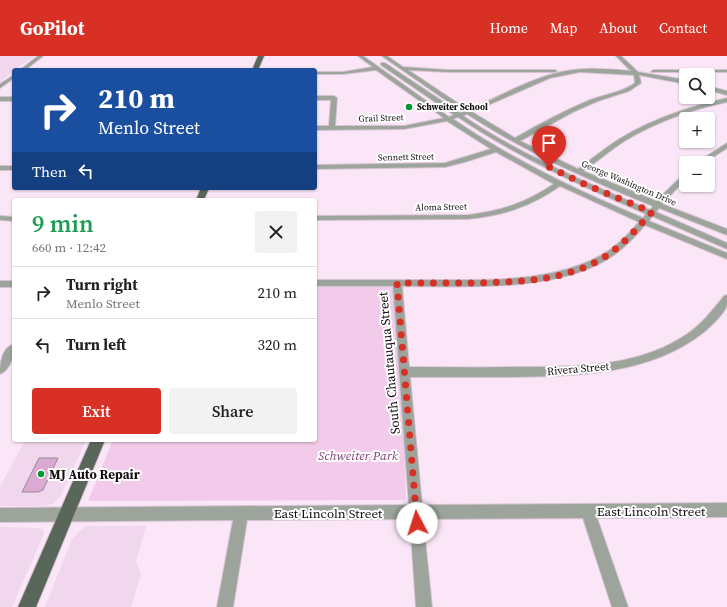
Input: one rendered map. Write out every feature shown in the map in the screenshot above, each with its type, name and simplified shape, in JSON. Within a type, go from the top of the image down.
[{"type":"main road","points":[[256,68],[261,56]]},
{"type":"main road","points":[[27,607],[97,442]]},
{"type":"street","points":[[25,68],[41,56]]},
{"type":"street","points":[[360,56],[448,119],[496,150],[560,183],[727,256]]},
{"type":"street","points":[[372,56],[459,116],[525,156],[584,184],[727,241]]},
{"type":"street","name":"George Washington Drive","points":[[384,56],[467,112],[515,141],[578,172],[727,232]]},
{"type":"street","points":[[515,141],[555,118],[591,101],[631,88],[638,83],[635,72],[618,56]]},
{"type":"street","points":[[402,67],[448,71],[727,71]]},
{"type":"street","points":[[317,73],[343,73],[376,68]]},
{"type":"street","name":"Grail Street","points":[[317,128],[401,128],[432,124],[459,116],[548,76],[592,71]]},
{"type":"street","points":[[664,71],[660,72],[659,74],[668,78]]},
{"type":"street","points":[[539,72],[548,76]]},
{"type":"street","points":[[635,72],[679,80]]},
{"type":"street","points":[[0,86],[12,77]]},
{"type":"street","points":[[715,90],[727,93]]},
{"type":"street","points":[[317,98],[334,98],[332,128]]},
{"type":"street","points":[[0,99],[12,99]]},
{"type":"street","points":[[578,172],[629,135],[664,118],[727,100]]},
{"type":"street","points":[[710,156],[727,145]]},
{"type":"street","name":"Sennett Street","points":[[317,167],[445,165],[463,161],[496,150]]},
{"type":"street","points":[[0,168],[12,168]]},
{"type":"street","points":[[317,283],[515,282],[560,275],[579,269],[605,257],[620,245],[644,221],[659,202],[679,182]]},
{"type":"street","name":"Aloma Street","points":[[317,218],[468,217],[486,215],[520,207],[536,200],[560,183]]},
{"type":"street","points":[[652,212],[727,246]]},
{"type":"street","points":[[0,218],[12,219]]},
{"type":"street","name":"South Chautauqua Street","points":[[397,283],[424,607]]},
{"type":"street","points":[[0,284],[12,284]]},
{"type":"street","name":"Rivera Street","points":[[405,372],[554,372],[592,370],[621,365],[649,358],[680,344],[707,324],[727,298]]},
{"type":"street","points":[[0,369],[12,351]]},
{"type":"street","name":"East Lincoln Street","points":[[0,515],[727,510]]},
{"type":"street","points":[[588,511],[620,607]]},
{"type":"street","points":[[225,607],[241,514]]},
{"type":"shaded area","points":[[0,56],[35,56],[17,68],[12,68],[12,72],[0,82]]},
{"type":"shaded area","points":[[24,442],[85,442],[60,497],[53,504],[43,506],[0,506],[0,487]]},
{"type":"shaded area","points":[[87,526],[146,526],[136,561],[141,574],[131,607],[45,607],[72,539]]},
{"type":"shaded area","points":[[0,527],[37,528],[43,529],[44,534],[12,607],[0,607]]},
{"type":"green space","name":"Schweiter Park","points":[[317,286],[394,286],[403,406],[406,500],[88,501],[112,442],[317,442]]},
{"type":"building","name":"MJ Auto Repair","points":[[39,458],[58,458],[43,490],[38,492],[22,492]]},
{"type":"place","name":"Schweiter School","points":[[409,107]]},
{"type":"place","name":"MJ Auto Repair","points":[[41,474]]},
{"type":"route","points":[[417,523],[397,283],[515,282],[539,280],[560,275],[579,269],[605,257],[620,245],[652,212],[584,184],[549,167]]}]
